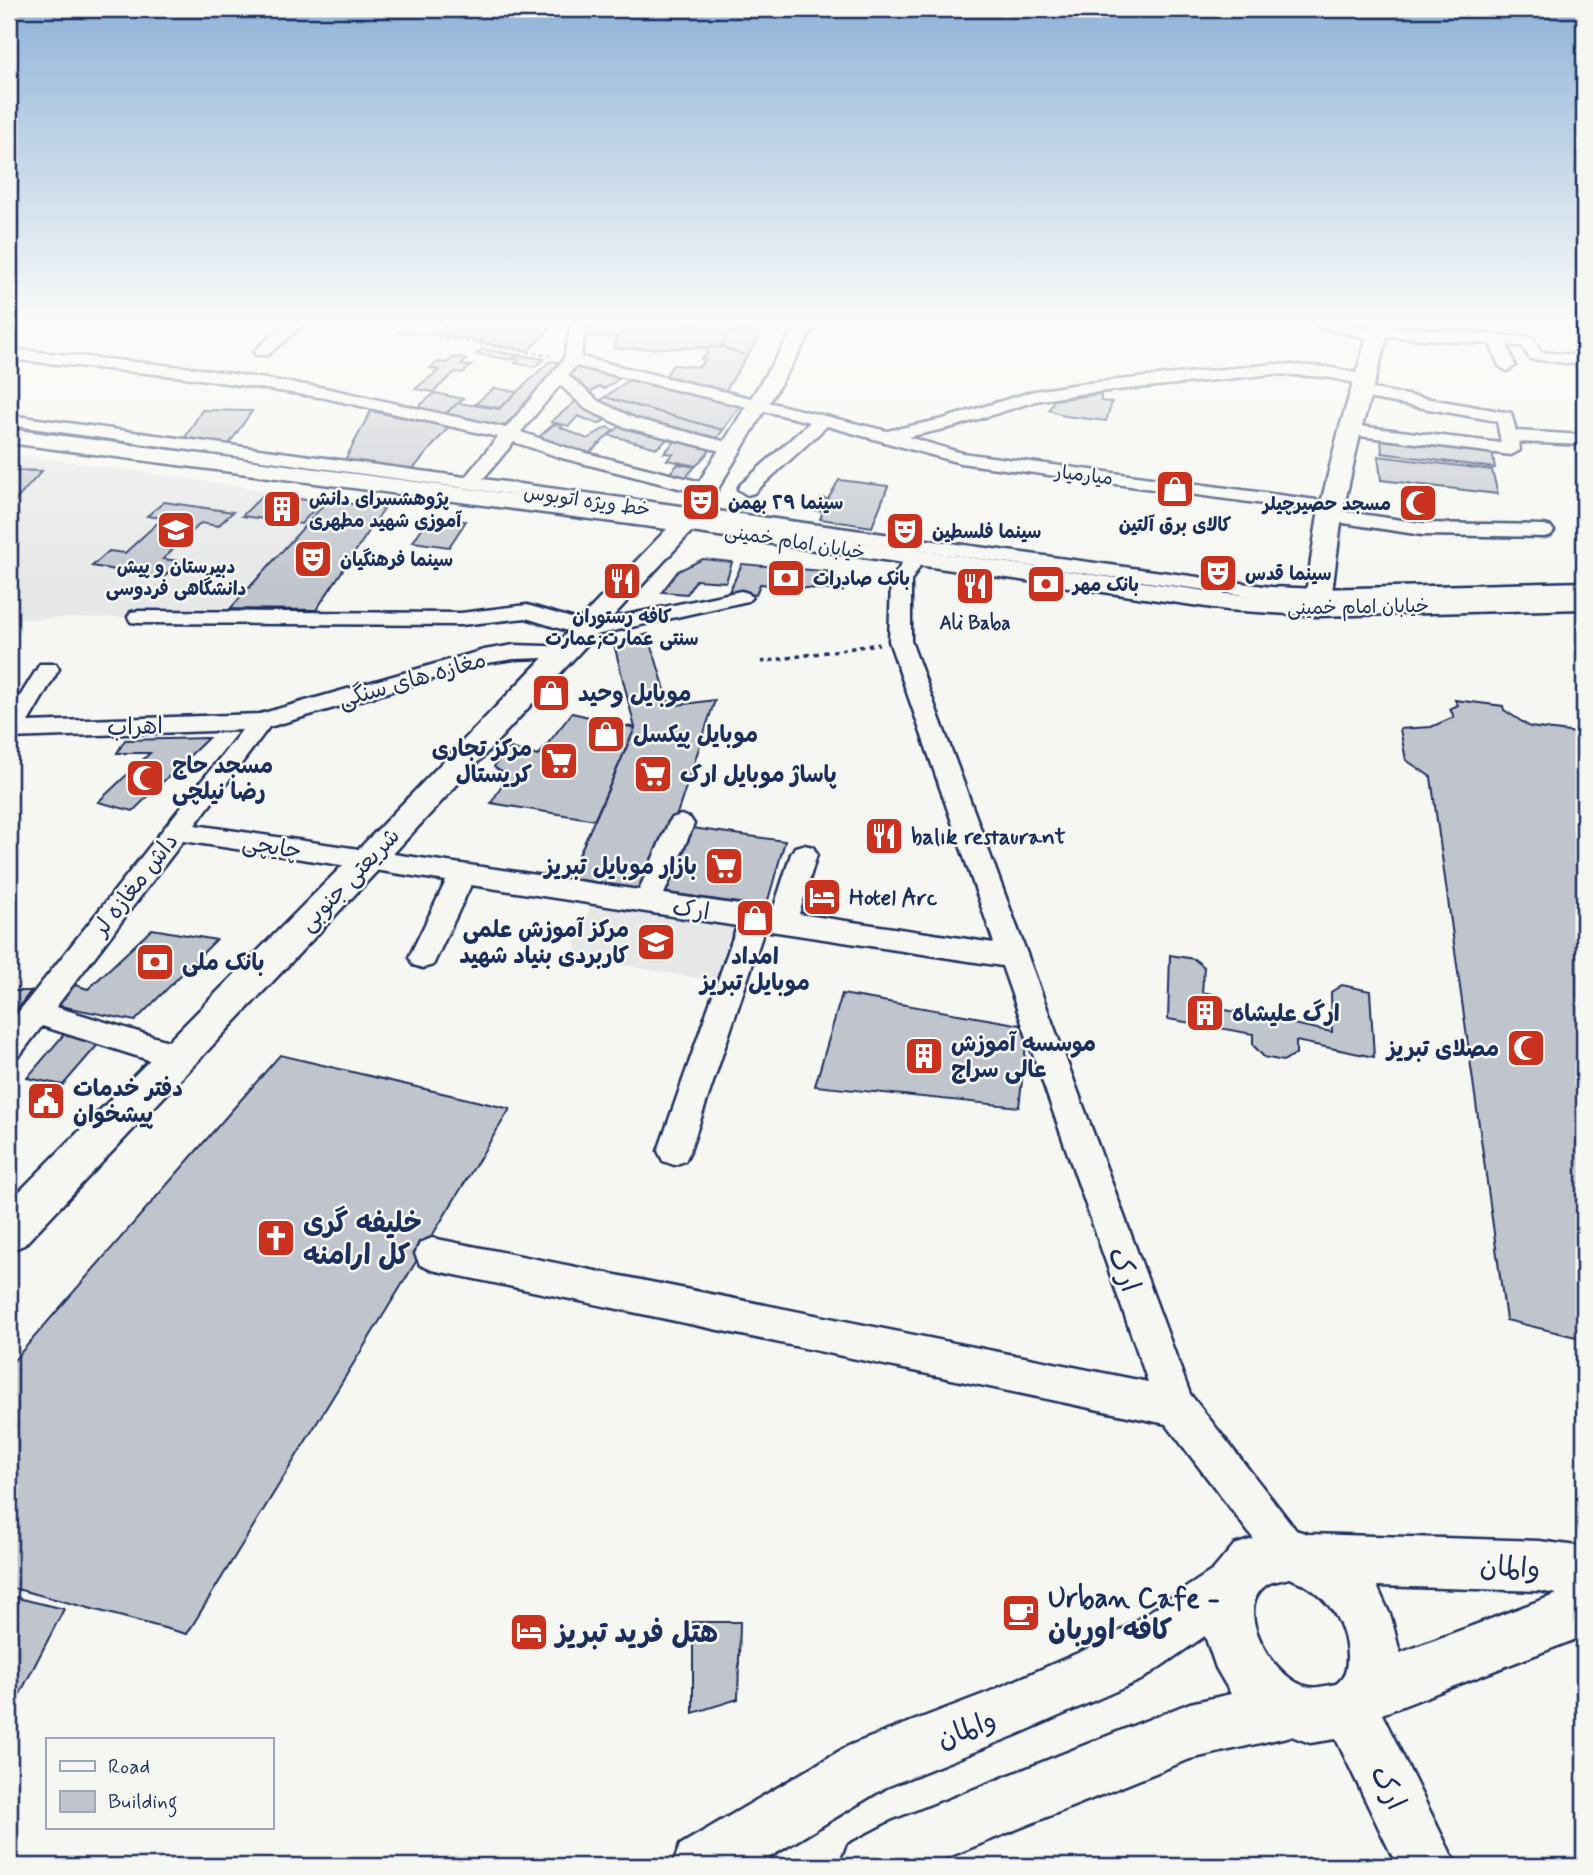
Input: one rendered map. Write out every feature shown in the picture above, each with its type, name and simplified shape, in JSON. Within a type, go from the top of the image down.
[{"type":"main road","name":"شریعتی جنوبی","points":[[9,1231],[368,861],[689,519],[752,412]]},
{"type":"main road","points":[[1318,601],[1331,511],[1355,412]]},
{"type":"main road","name":"خیابان امام خمینی","points":[[9,436],[689,519],[914,559],[1227,602],[1584,601]]},
{"type":"main road","points":[[1357,1701],[1372,1675],[1374,1653],[1371,1630],[1361,1607],[1347,1587],[1329,1570],[1300,1556],[1270,1554],[1253,1560],[1239,1572],[1230,1589],[1227,1621],[1236,1656],[1259,1687],[1289,1709],[1310,1716],[1332,1715],[1357,1701],[1584,1610]]},
{"type":"main road","name":"والمان","points":[[1300,1556],[1539,1566],[1584,1572]]},
{"type":"main road","name":"والمان","points":[[701,1866],[868,1766],[997,1716],[1122,1661],[1230,1589]]},
{"type":"main road","name":"ارک","points":[[1357,1701],[1428,1866]]},
{"type":"main road","points":[[869,1866],[912,1842],[1190,1731],[1289,1709]]},
{"type":"street","points":[[406,412],[510,435],[568,454],[706,489]]},
{"type":"street","points":[[469,484],[530,412]]},
{"type":"street","points":[[606,412],[630,423],[729,448]]},
{"type":"street","name":"میارمیار","points":[[786,412],[960,458],[1331,511],[1422,529],[1544,531]]},
{"type":"street","points":[[884,436],[947,423],[984,412]]},
{"type":"street","points":[[1350,430],[1511,450],[1505,417],[1480,412]]},
{"type":"street","name":"خط ویژه اتوبوس","points":[[9,420],[469,484],[689,519],[1318,601],[1584,588]]},
{"type":"street","points":[[747,489],[822,421]]},
{"type":"street","points":[[1508,436],[1584,440]]},
{"type":"street","name":"ارک","points":[[914,559],[901,582],[900,641],[1151,1343],[1177,1407],[1300,1556]]},
{"type":"street","name":"مغازه های سنگی","points":[[261,722],[484,657],[576,641],[741,597]]},
{"type":"street","points":[[139,617],[461,618],[527,611],[576,641]]},
{"type":"street","points":[[10,730],[48,669]]},
{"type":"street","name":"اهراب","points":[[10,730],[261,722]]},
{"type":"street","name":"داش مغازه لر","points":[[9,1046],[261,722]]},
{"type":"street","points":[[647,902],[681,824]]},
{"type":"street","name":"چایچی","points":[[176,831],[368,861]]},
{"type":"street","points":[[674,1151],[768,920],[804,854]]},
{"type":"street","name":"ارک","points":[[368,861],[1014,957]]},
{"type":"street","points":[[423,957],[463,875]]},
{"type":"street","points":[[35,1012],[177,1056]]},
{"type":"street","points":[[432,1254],[1177,1407]]},
{"type":"path","points":[[761,662],[900,641]]},
{"type":"shaded area","name":"دبیرستان و پیش دانشگاهی فردوسی","points":[[9,454],[328,500],[230,609],[139,617],[9,619],[9,573],[21,559],[9,558]]},
{"type":"shaded area","name":"مرکز آموزش علمی کاربردی بنیاد شهید","points":[[591,905],[740,928],[720,982],[571,956]]},
{"type":"building","points":[[201,412],[252,412],[227,447],[183,441]]},
{"type":"building","points":[[371,412],[449,427],[413,469],[345,460]]},
{"type":"building","points":[[423,412],[447,412],[443,415]]},
{"type":"building","points":[[448,412],[519,412],[504,426],[443,416]]},
{"type":"building","points":[[564,412],[597,412],[610,418],[598,424],[578,416],[569,426],[551,422]]},
{"type":"building","points":[[617,412],[657,412],[723,430],[715,441],[636,421]]},
{"type":"building","points":[[657,412],[736,412],[723,430]]},
{"type":"building","points":[[1053,412],[1109,412],[1106,421],[1065,416]]},
{"type":"building","points":[[554,424],[563,425],[560,427],[587,439],[607,427],[614,430],[587,455],[539,437]]},
{"type":"building","points":[[622,425],[670,437],[657,448],[609,435]]},
{"type":"building","points":[[1381,436],[1492,451],[1495,468],[1382,453]]},
{"type":"building","points":[[675,441],[712,448],[696,466],[667,460],[673,454],[664,453]]},
{"type":"building","points":[[1378,456],[1492,470],[1498,494],[1381,480]]},
{"type":"building","points":[[678,464],[695,467],[684,479],[667,476]]},
{"type":"building","points":[[9,470],[42,471],[9,508]]},
{"type":"building","points":[[839,480],[888,486],[872,527],[820,519],[823,512],[814,510],[821,498],[828,499]]},
{"type":"building","name":"پژوهشسرای دانش آموزی شهید مطهری","points":[[264,494],[321,502],[301,524],[242,516]]},
{"type":"building","name":"سینما فرهنگیان","points":[[328,500],[384,509],[316,610],[230,609]]},
{"type":"building","points":[[164,502],[233,512],[218,526],[201,523],[163,559],[179,561],[163,578],[92,566],[109,551],[125,553],[163,518],[147,516]]},
{"type":"building","points":[[429,517],[466,521],[449,547],[413,542]]},
{"type":"building","points":[[703,559],[732,562],[726,582],[696,580],[687,594],[662,592],[678,571]]},
{"type":"building","name":"بانک صادرات","points":[[742,564],[833,572],[843,591],[760,584],[756,595],[729,592]]},
{"type":"building","name":"پاساژ موبایل ارک","points":[[648,634],[670,706],[715,700],[669,838],[645,890],[567,882],[635,728],[614,644]]},
{"type":"building","name":"مصلای تبریز","points":[[1455,700],[1503,706],[1504,710],[1530,727],[1584,734],[1584,1339],[1506,1320],[1431,777],[1406,760],[1400,729],[1431,727],[1454,717],[1450,709],[1458,705]]},
{"type":"building","name":"مرکز تجاری کریستال","points":[[572,713],[635,728],[595,820],[491,803],[508,776],[494,767],[503,753],[511,748],[538,756]]},
{"type":"building","name":"مسجد حاج رضا نیلچی","points":[[208,738],[133,811],[98,802],[150,753],[117,753],[125,740]]},
{"type":"building","name":"بازار موبایل تبریز","points":[[685,827],[785,841],[766,907],[662,892]]},
{"type":"building","name":"بانک ملی","points":[[152,929],[216,940],[135,1021],[55,1005],[75,985],[88,989]]},
{"type":"building","name":"ارگ علیشاه","points":[[1170,955],[1194,959],[1204,967],[1202,992],[1217,995],[1216,1008],[1332,1032],[1331,992],[1342,985],[1370,991],[1374,1057],[1296,1041],[1296,1054],[1283,1061],[1264,1057],[1253,1045],[1253,1034],[1168,1019]]},
{"type":"building","points":[[9,991],[31,991],[9,1019]]},
{"type":"building","name":"موسسه آموزش عالی سراج","points":[[842,994],[1028,1026],[1019,1107],[815,1086]]},
{"type":"building","points":[[65,1033],[101,1041],[63,1085],[27,1078]]},
{"type":"building","name":"خلیفه گری کل ارامنه","points":[[280,1055],[510,1109],[187,1634],[9,1587],[9,1366]]},
{"type":"building","points":[[9,1596],[64,1609],[9,1715]]},
{"type":"building","points":[[693,1622],[740,1622],[738,1699],[693,1713]]},
{"type":"place","name":"کالای برق آلتین","points":[[1175,489]]},
{"type":"place","name":"سینما ٢٩ بهمن","points":[[701,502]]},
{"type":"place","name":"مسجد حصیرچیلر","points":[[1418,503]]},
{"type":"place","name":"پژوهشسرای دانش آموزی شهید مطهری","points":[[282,509]]},
{"type":"place","name":"دبیرستان و پیش دانشگاهی فردوسی","points":[[176,530]]},
{"type":"place","name":"سینما فلسطین","points":[[905,531]]},
{"type":"place","name":"سینما فرهنگیان","points":[[313,559]]},
{"type":"place","name":"سینما قدس","points":[[1218,573]]},
{"type":"place","name":"بانک صادرات","points":[[786,578]]},
{"type":"place","name":"کافه رستوران سنتی عمارت;عمارت","points":[[622,581]]},
{"type":"place","name":"بانک مهر","points":[[1046,584]]},
{"type":"place","name":"Ali Baba","points":[[975,586]]},
{"type":"place","name":"موبایل وحید","points":[[551,693]]},
{"type":"place","name":"موبایل پیکسل","points":[[606,734]]},
{"type":"place","name":"مرکز تجاری کریستال","points":[[559,761]]},
{"type":"place","name":"پاساژ موبایل ارک","points":[[653,774]]},
{"type":"place","name":"مسجد حاج رضا نیلچی","points":[[145,778]]},
{"type":"place","name":"balık restaurant","points":[[884,836]]},
{"type":"place","name":"بازار موبایل تبریز","points":[[724,866]]},
{"type":"place","name":"Hotel Arc","points":[[822,897]]},
{"type":"place","name":"امداد موبایل تبریز","points":[[755,918]]},
{"type":"place","name":"مرکز آموزش علمی کاربردی بنیاد شهید","points":[[656,942]]},
{"type":"place","name":"بانک ملی","points":[[155,962]]},
{"type":"place","name":"ارگ علیشاه","points":[[1205,1013]]},
{"type":"place","name":"مصلای تبریز","points":[[1526,1048]]},
{"type":"place","name":"موسسه آموزش عالی سراج","points":[[924,1056]]},
{"type":"place","name":"دفتر خدمات پیشخوان","points":[[46,1101]]},
{"type":"place","name":"خلیفه گری کل ارامنه","points":[[276,1238]]},
{"type":"place","name":"Urban Cafe - کافه اوربان","points":[[1021,1613]]},
{"type":"place","name":"هتل فرید تبریز","points":[[529,1632]]}]
